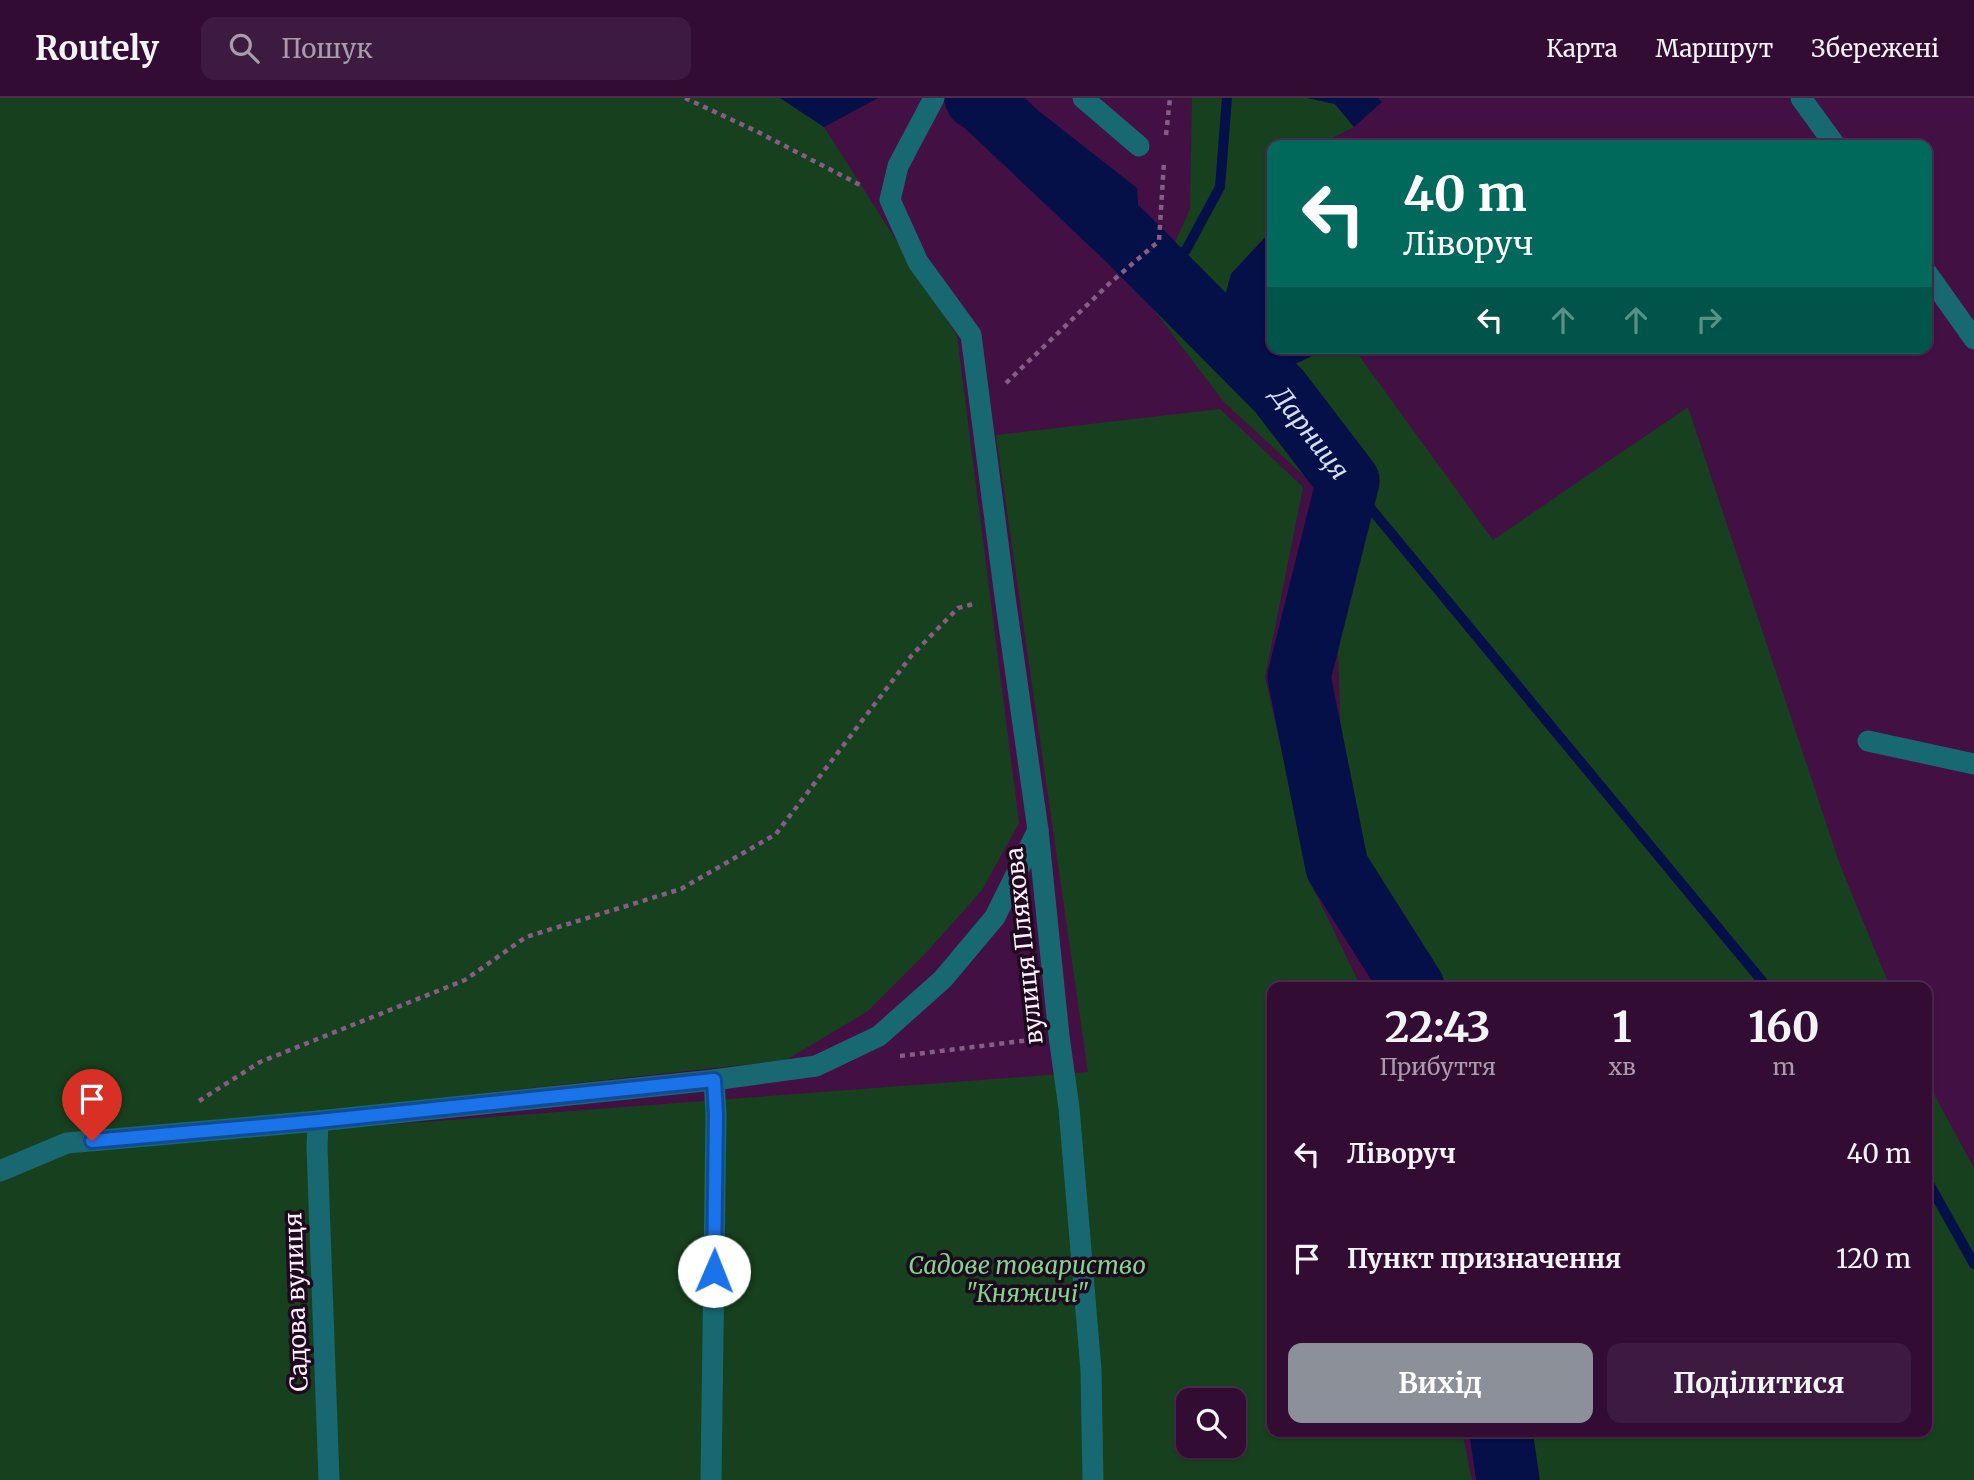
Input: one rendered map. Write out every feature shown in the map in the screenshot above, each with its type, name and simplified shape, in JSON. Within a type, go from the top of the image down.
[{"type":"street","points":[[1083,98],[1139,146]]},
{"type":"street","points":[[1801,98],[1831,140]]},
{"type":"street","points":[[890,200],[898,166],[932,100]]},
{"type":"street","name":"вулиця Пляхова","points":[[890,200],[918,262],[971,335],[1038,830],[1069,1108],[1091,1370],[1093,1480]]},
{"type":"street","points":[[1932,280],[1974,339]]},
{"type":"street","points":[[1868,741],[1974,764]]},
{"type":"street","points":[[0,1171],[67,1143],[318,1121],[714,1080],[816,1066],[879,1036],[943,979],[995,917],[1038,830]]},
{"type":"street","points":[[711,1480],[716,1115],[714,1080]]},
{"type":"street","name":"Садова вулиця","points":[[318,1121],[317,1161],[329,1480]]},
{"type":"path","points":[[685,98],[757,131],[890,200]]},
{"type":"path","points":[[1166,136],[1170,98]]},
{"type":"path","points":[[980,409],[1111,282],[1159,241],[1164,162]]},
{"type":"path","points":[[196,1103],[260,1062],[465,980],[526,937],[681,889],[776,834],[912,655],[958,608],[1005,597]]},
{"type":"path","points":[[897,1056],[1059,1036]]},
{"type":"green space","name":"Садове товариство \"Княжичі\"","points":[[0,98],[780,98],[824,127],[957,336],[1019,823],[982,890],[926,953],[868,1011],[786,1060],[129,1132],[132,1144],[1088,1072],[996,435],[1220,409],[1303,487],[1265,677],[1313,888],[1359,982],[1267,982],[1267,1437],[1463,1437],[1472,1480],[0,1480]]},
{"type":"green space","points":[[1192,98],[1307,98],[1335,104],[1354,127],[1329,140],[1267,140],[1267,235],[1231,274],[1251,342],[1267,350],[1267,354],[1274,354],[1294,364],[1316,354],[1358,354],[1493,540],[1688,407],[1840,865],[1888,982],[1381,982],[1343,804],[1337,615],[1316,487],[1224,402],[1148,302],[1190,209]]},
{"type":"green space","points":[[1932,1088],[1974,1168],[1974,1480],[1479,1480],[1471,1437],[1932,1437]]},
{"type":"shaded area","points":[[780,98],[878,98],[824,127]]},
{"type":"shaded area","points":[[937,98],[1022,98],[1137,188],[1139,218],[1127,238],[1111,250],[1096,250],[945,102]]},
{"type":"shaded area","points":[[1307,98],[1378,98],[1382,102],[1354,127],[1335,104]]},
{"type":"shaded area","points":[[1267,235],[1267,350],[1251,342],[1222,307],[1231,274]]},
{"type":"shaded area","points":[[1275,354],[1316,354],[1295,364]]},
{"type":"waterway","name":"Дарниця","points":[[976,98],[1127,238],[1279,391],[1348,481],[1299,677],[1337,867],[1410,982]]},
{"type":"waterway","points":[[1156,267],[1186,250],[1220,187],[1227,98]]},
{"type":"waterway","points":[[1348,481],[1763,982]]},
{"type":"waterway","points":[[1932,1189],[1974,1264]]},
{"type":"waterway","name":"Дарниця","points":[[1502,1437],[1508,1480]]},
{"type":"route","points":[[92,1141],[318,1121],[714,1080],[714,1271]]}]
